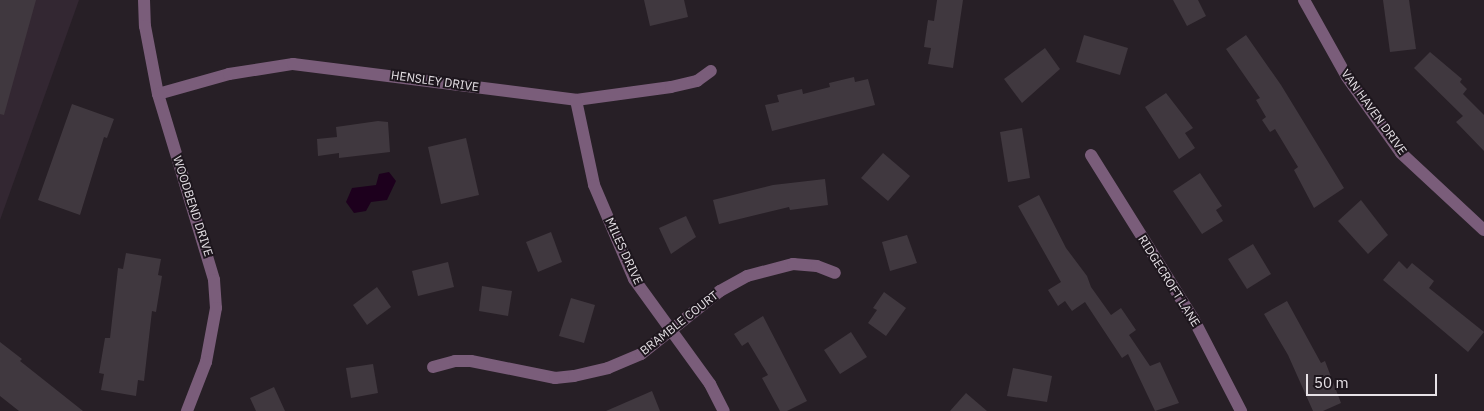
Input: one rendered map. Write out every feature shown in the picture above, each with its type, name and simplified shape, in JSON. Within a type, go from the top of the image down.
[{"type":"street","name":"WOODBEND DRIVE","points":[[144,0],[145,26],[158,94],[214,280],[216,308],[206,362],[187,411]]},
{"type":"street","name":"VAN HAVEN DRIVE","points":[[1304,0],[1347,77],[1402,153],[1484,230]]},
{"type":"street","name":"HENSLEY DRIVE","points":[[158,94],[228,74],[293,64],[576,100],[671,87],[697,81],[711,71]]},
{"type":"street","name":"MILES DRIVE","points":[[576,100],[594,186],[634,279],[710,384],[724,411]]},
{"type":"street","name":"RIDGECROFT LANE","points":[[1091,154],[1193,318],[1241,411]]},
{"type":"street","name":"BRAMBLE COURT","points":[[433,367],[455,361],[471,361],[555,378],[574,376],[608,368],[641,354],[671,328],[720,291],[747,276],[793,264],[817,266],[835,273]]},
{"type":"shaded area","points":[[0,0],[79,0],[0,220]]},
{"type":"shaded area","points":[[389,172],[396,181],[387,200],[371,202],[366,211],[354,213],[346,202],[352,188],[376,185],[379,174]]},
{"type":"building","points":[[0,0],[36,0],[4,115],[0,114]]},
{"type":"building","points":[[644,0],[684,0],[688,17],[650,26]]},
{"type":"building","points":[[937,0],[963,0],[953,68],[928,64],[931,48],[924,47],[928,20],[934,21]]},
{"type":"building","points":[[1173,0],[1198,0],[1206,16],[1187,26]]},
{"type":"building","points":[[1383,0],[1409,0],[1416,49],[1390,52]]},
{"type":"building","points":[[1084,35],[1128,48],[1120,75],[1076,62]]},
{"type":"building","points":[[1246,35],[1281,85],[1344,188],[1314,208],[1294,170],[1298,167],[1275,129],[1270,132],[1262,120],[1266,117],[1256,100],[1260,98],[1226,49]]},
{"type":"building","points":[[1045,48],[1060,69],[1022,103],[1004,79]]},
{"type":"building","points":[[1430,52],[1462,79],[1460,82],[1467,89],[1463,94],[1484,115],[1484,151],[1456,122],[1463,116],[1414,68]]},
{"type":"building","points":[[854,77],[855,82],[868,79],[875,105],[772,131],[765,105],[779,102],[777,95],[802,89],[803,94],[830,87],[829,83]]},
{"type":"building","points":[[1166,93],[1193,128],[1185,133],[1195,148],[1179,159],[1145,107]]},
{"type":"building","points":[[72,104],[114,119],[107,138],[104,137],[80,215],[38,200]]},
{"type":"building","points":[[378,121],[388,122],[390,152],[339,158],[339,153],[318,156],[317,139],[337,137],[336,127]]},
{"type":"building","points":[[1022,128],[1030,178],[1008,182],[1000,132]]},
{"type":"building","points":[[466,138],[479,195],[441,204],[428,147]]},
{"type":"building","points":[[883,153],[910,176],[888,201],[861,178]]},
{"type":"building","points":[[1200,173],[1222,206],[1216,210],[1223,221],[1202,234],[1173,191]]},
{"type":"building","points":[[825,179],[828,205],[790,210],[789,207],[719,224],[713,200],[773,185]]},
{"type":"building","points":[[1039,195],[1066,248],[1087,276],[1091,287],[1111,315],[1121,308],[1136,330],[1129,335],[1150,366],[1160,362],[1179,403],[1155,411],[1128,354],[1122,358],[1085,302],[1072,311],[1065,301],[1058,306],[1048,290],[1061,282],[1018,206]]},
{"type":"building","points":[[1361,200],[1388,235],[1368,254],[1338,221]]},
{"type":"building","points":[[686,216],[696,237],[671,254],[659,228]]},
{"type":"building","points":[[551,232],[562,262],[538,272],[526,242]]},
{"type":"building","points":[[907,235],[917,263],[890,271],[882,242]]},
{"type":"building","points":[[1253,244],[1271,274],[1247,289],[1228,259]]},
{"type":"building","points":[[126,253],[161,259],[158,275],[162,276],[156,312],[152,311],[144,381],[138,380],[136,396],[101,390],[104,374],[99,373],[105,338],[110,338],[118,268],[123,269]]},
{"type":"building","points":[[1399,261],[1407,269],[1412,263],[1434,281],[1429,288],[1484,332],[1468,352],[1383,280]]},
{"type":"building","points":[[448,262],[454,287],[418,296],[412,271]]},
{"type":"building","points":[[482,286],[512,291],[508,316],[479,311]]},
{"type":"building","points":[[377,287],[391,307],[367,325],[353,305]]},
{"type":"building","points":[[884,292],[906,308],[886,336],[868,323],[877,310],[873,308]]},
{"type":"building","points":[[571,298],[595,305],[584,343],[559,336]]},
{"type":"building","points":[[1287,301],[1321,363],[1325,361],[1341,403],[1323,411],[1313,411],[1288,355],[1264,314]]},
{"type":"building","points":[[763,316],[807,401],[787,411],[780,411],[762,378],[768,375],[748,342],[742,346],[734,334]]},
{"type":"building","points":[[851,332],[867,357],[840,374],[824,350]]},
{"type":"building","points":[[0,342],[22,359],[20,361],[83,411],[19,411],[0,396]]},
{"type":"building","points":[[373,364],[378,393],[351,398],[346,368]]},
{"type":"building","points":[[1013,368],[1052,376],[1047,402],[1007,396]]},
{"type":"building","points":[[274,387],[285,411],[256,411],[250,398]]},
{"type":"building","points":[[652,391],[660,411],[606,411]]},
{"type":"building","points":[[966,393],[987,411],[950,411]]}]
